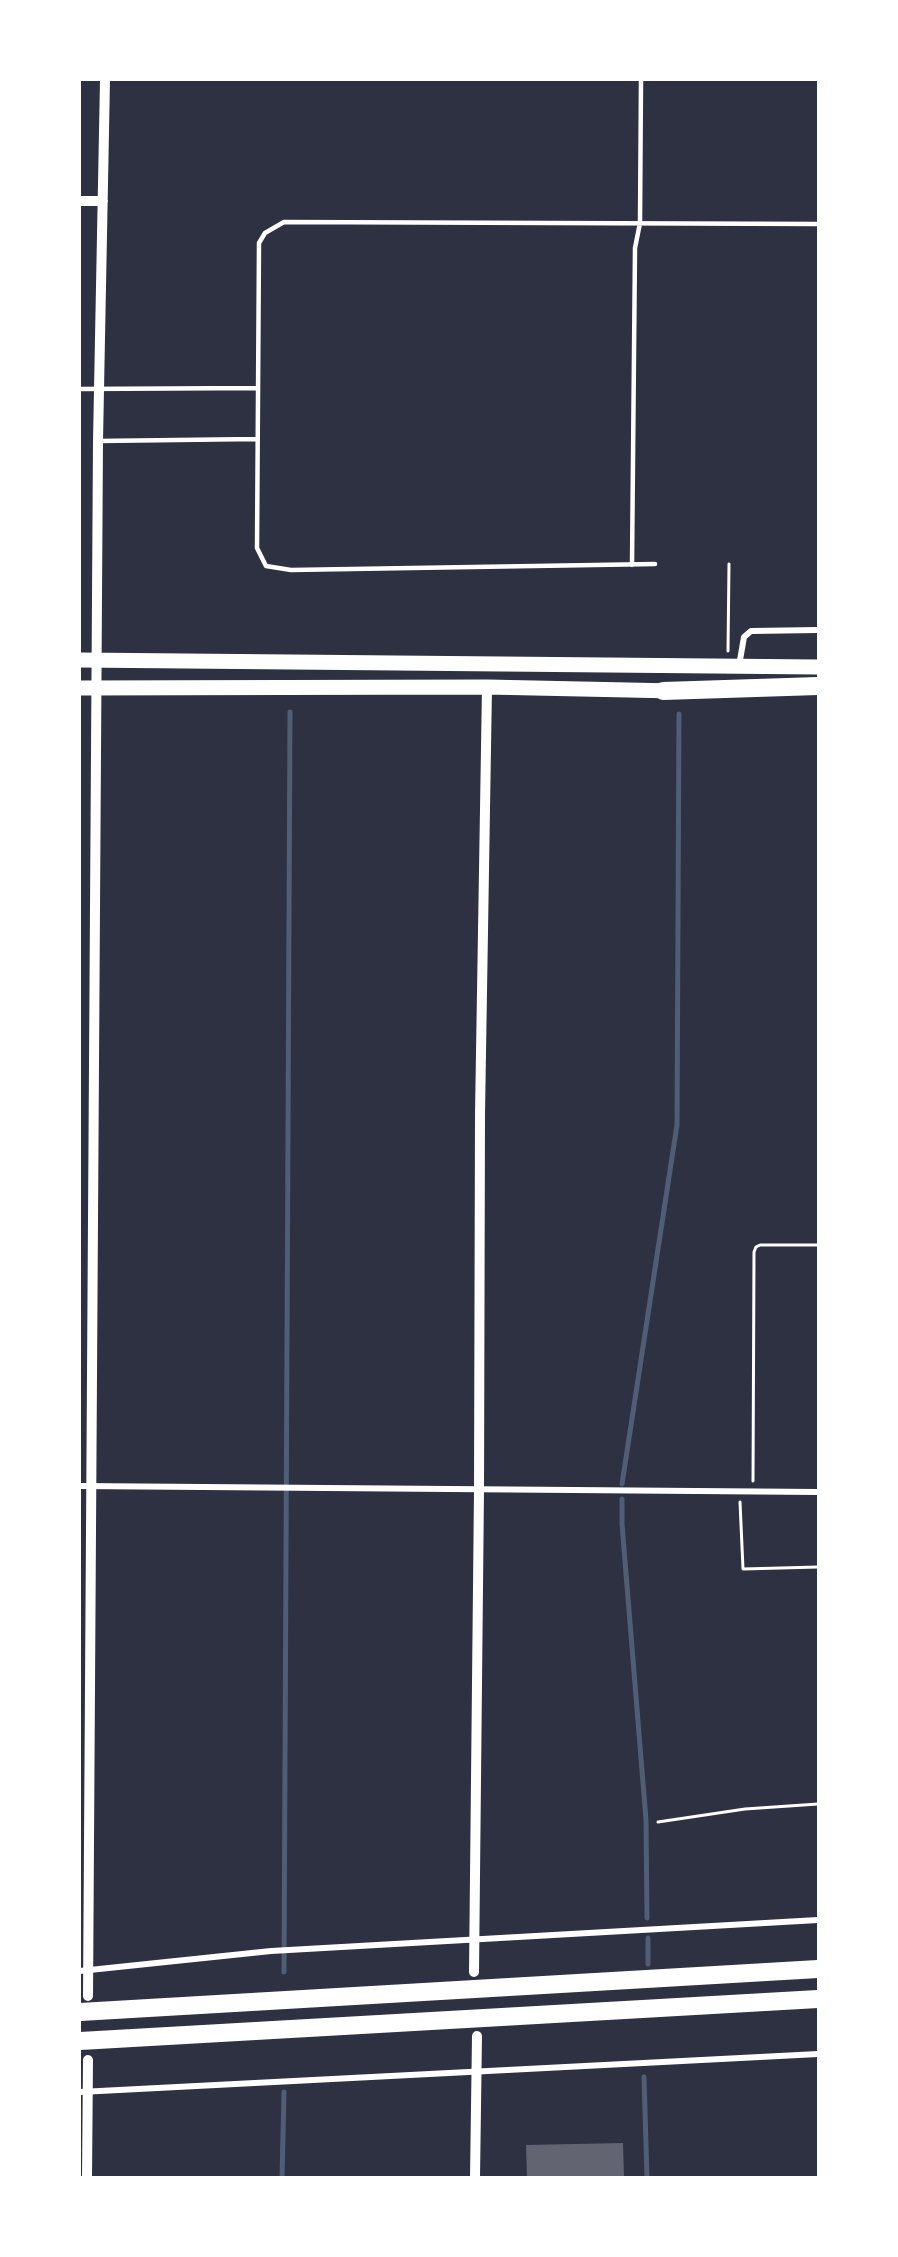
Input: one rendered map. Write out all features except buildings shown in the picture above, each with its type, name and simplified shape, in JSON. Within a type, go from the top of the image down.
[{"type":"highway","points":[[663,691],[819,686]]},
{"type":"highway","points":[[84,2004],[819,1969]]},
{"type":"highway","points":[[80,2041],[819,1999]]},
{"type":"main road","points":[[80,660],[819,666]]},
{"type":"main road","points":[[80,688],[487,687],[819,695]]},
{"type":"street","points":[[84,2004],[91,1486],[98,441],[105,80]]},
{"type":"street","points":[[80,201],[103,201]]},
{"type":"street","points":[[739,666],[744,637],[751,631],[819,630]]},
{"type":"street","points":[[474,1972],[480,1126],[487,687]]},
{"type":"street","points":[[80,1303],[92,1305]]},
{"type":"street","points":[[80,1486],[819,1492]]},
{"type":"street","points":[[84,1971],[271,1951],[819,1920]]},
{"type":"street","points":[[475,2178],[477,2036]]},
{"type":"street","points":[[83,2091],[819,2054]]},
{"type":"street","points":[[87,2178],[83,2091],[88,2060]]},
{"type":"lane","points":[[632,565],[635,248],[640,223],[641,80]]},
{"type":"lane","points":[[656,564],[291,570],[266,566],[257,548],[259,243],[265,233],[284,222],[819,224]]},
{"type":"lane","points":[[80,389],[258,387]]},
{"type":"lane","points":[[98,441],[257,439]]},
{"type":"path","points":[[728,651],[729,564]]},
{"type":"path","points":[[753,1492],[754,1252],[756,1246],[760,1245],[819,1245]]},
{"type":"path","points":[[739,1492],[743,1569],[819,1567]]},
{"type":"path","points":[[658,1822],[745,1809],[819,1804]]},
{"type":"waterway","points":[[284,1972],[290,712]]},
{"type":"waterway","points":[[622,1484],[677,1125],[679,714]]},
{"type":"waterway","points":[[622,1499],[622,1524],[646,1820],[647,1918]]},
{"type":"waterway","points":[[648,1938],[648,1964]]},
{"type":"waterway","points":[[644,2077],[647,2178]]},
{"type":"waterway","points":[[282,2178],[284,2092]]}]
